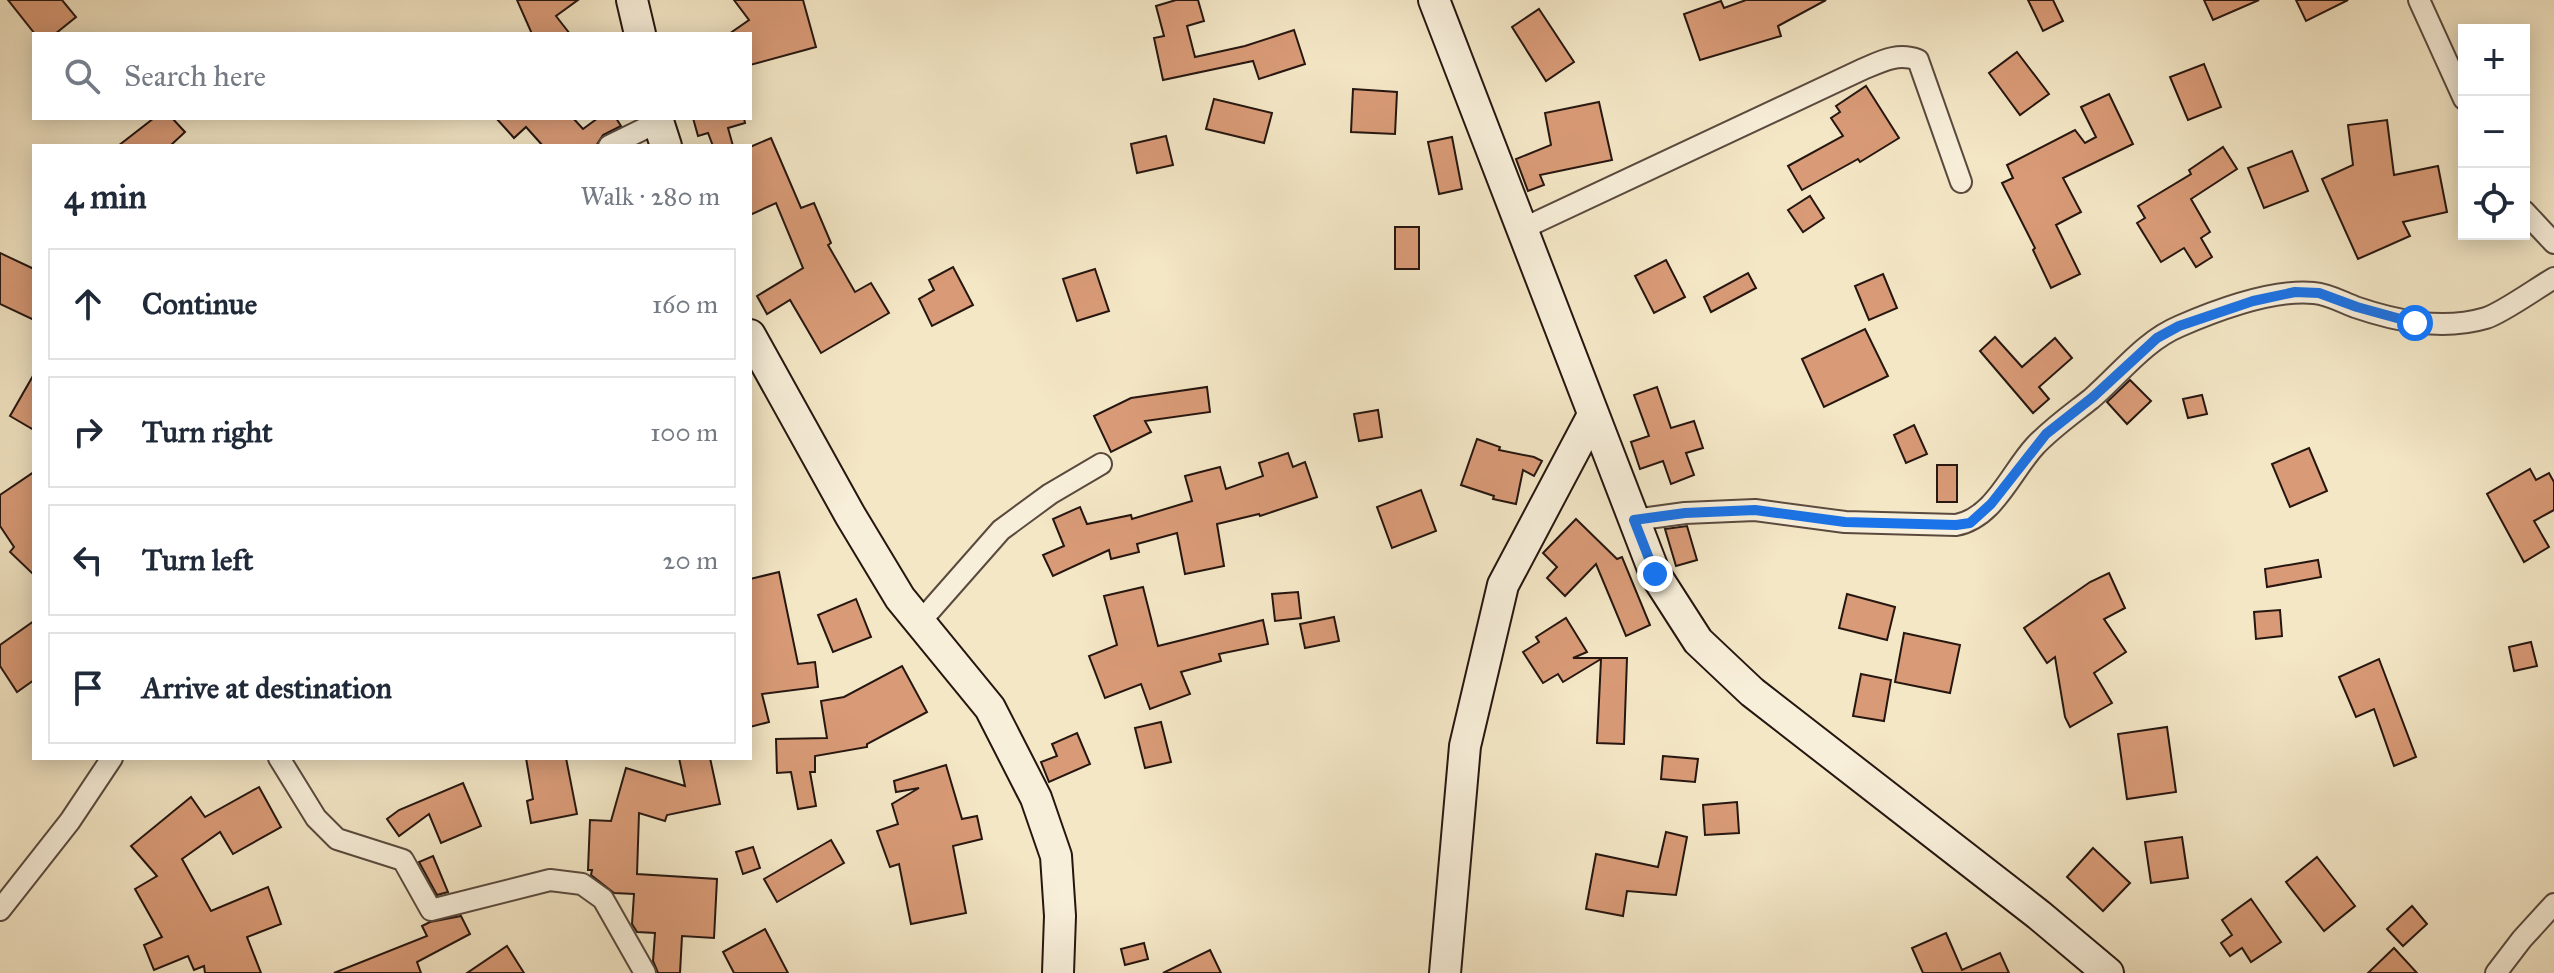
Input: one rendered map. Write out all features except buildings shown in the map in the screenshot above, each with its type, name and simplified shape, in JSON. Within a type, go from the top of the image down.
[{"type":"main road","points":[[632,0],[640,32]]},
{"type":"main road","points":[[1434,0],[1655,574],[1698,641],[1752,692],[2039,915],[2108,973]]},
{"type":"main road","points":[[752,339],[900,598],[990,708],[1036,798],[1056,856],[1060,916],[1058,973]]},
{"type":"main road","points":[[1445,973],[1465,746],[1503,585],[1593,415]]},
{"type":"street","points":[[2419,0],[2463,96]]},
{"type":"street","points":[[1522,229],[1861,70],[1889,58],[1906,55],[1918,60],[1961,182]]},
{"type":"street","points":[[615,144],[660,129]]},
{"type":"street","points":[[2530,217],[2554,243]]},
{"type":"street","points":[[1634,520],[1685,513],[1755,510],[1845,522],[1970,523],[1991,504],[2046,434],[2093,397],[2157,338],[2179,326],[2253,301],[2295,292],[2319,293],[2415,323],[2466,322],[2489,317],[2554,278]]},
{"type":"street","points":[[920,622],[1001,530],[1050,494],[1101,464]]},
{"type":"street","points":[[0,910],[70,821],[111,760]]},
{"type":"street","points":[[280,760],[316,818],[337,839],[403,860],[431,910],[550,880],[582,884],[603,899],[645,973]]},
{"type":"street","points":[[2496,973],[2554,904]]},
{"type":"route","points":[[1655,574],[1634,520],[1685,513],[1755,510],[1845,522],[1970,523],[1991,504],[2046,434],[2093,397],[2157,338],[2179,326],[2253,301],[2295,292],[2319,293],[2415,323]]}]
